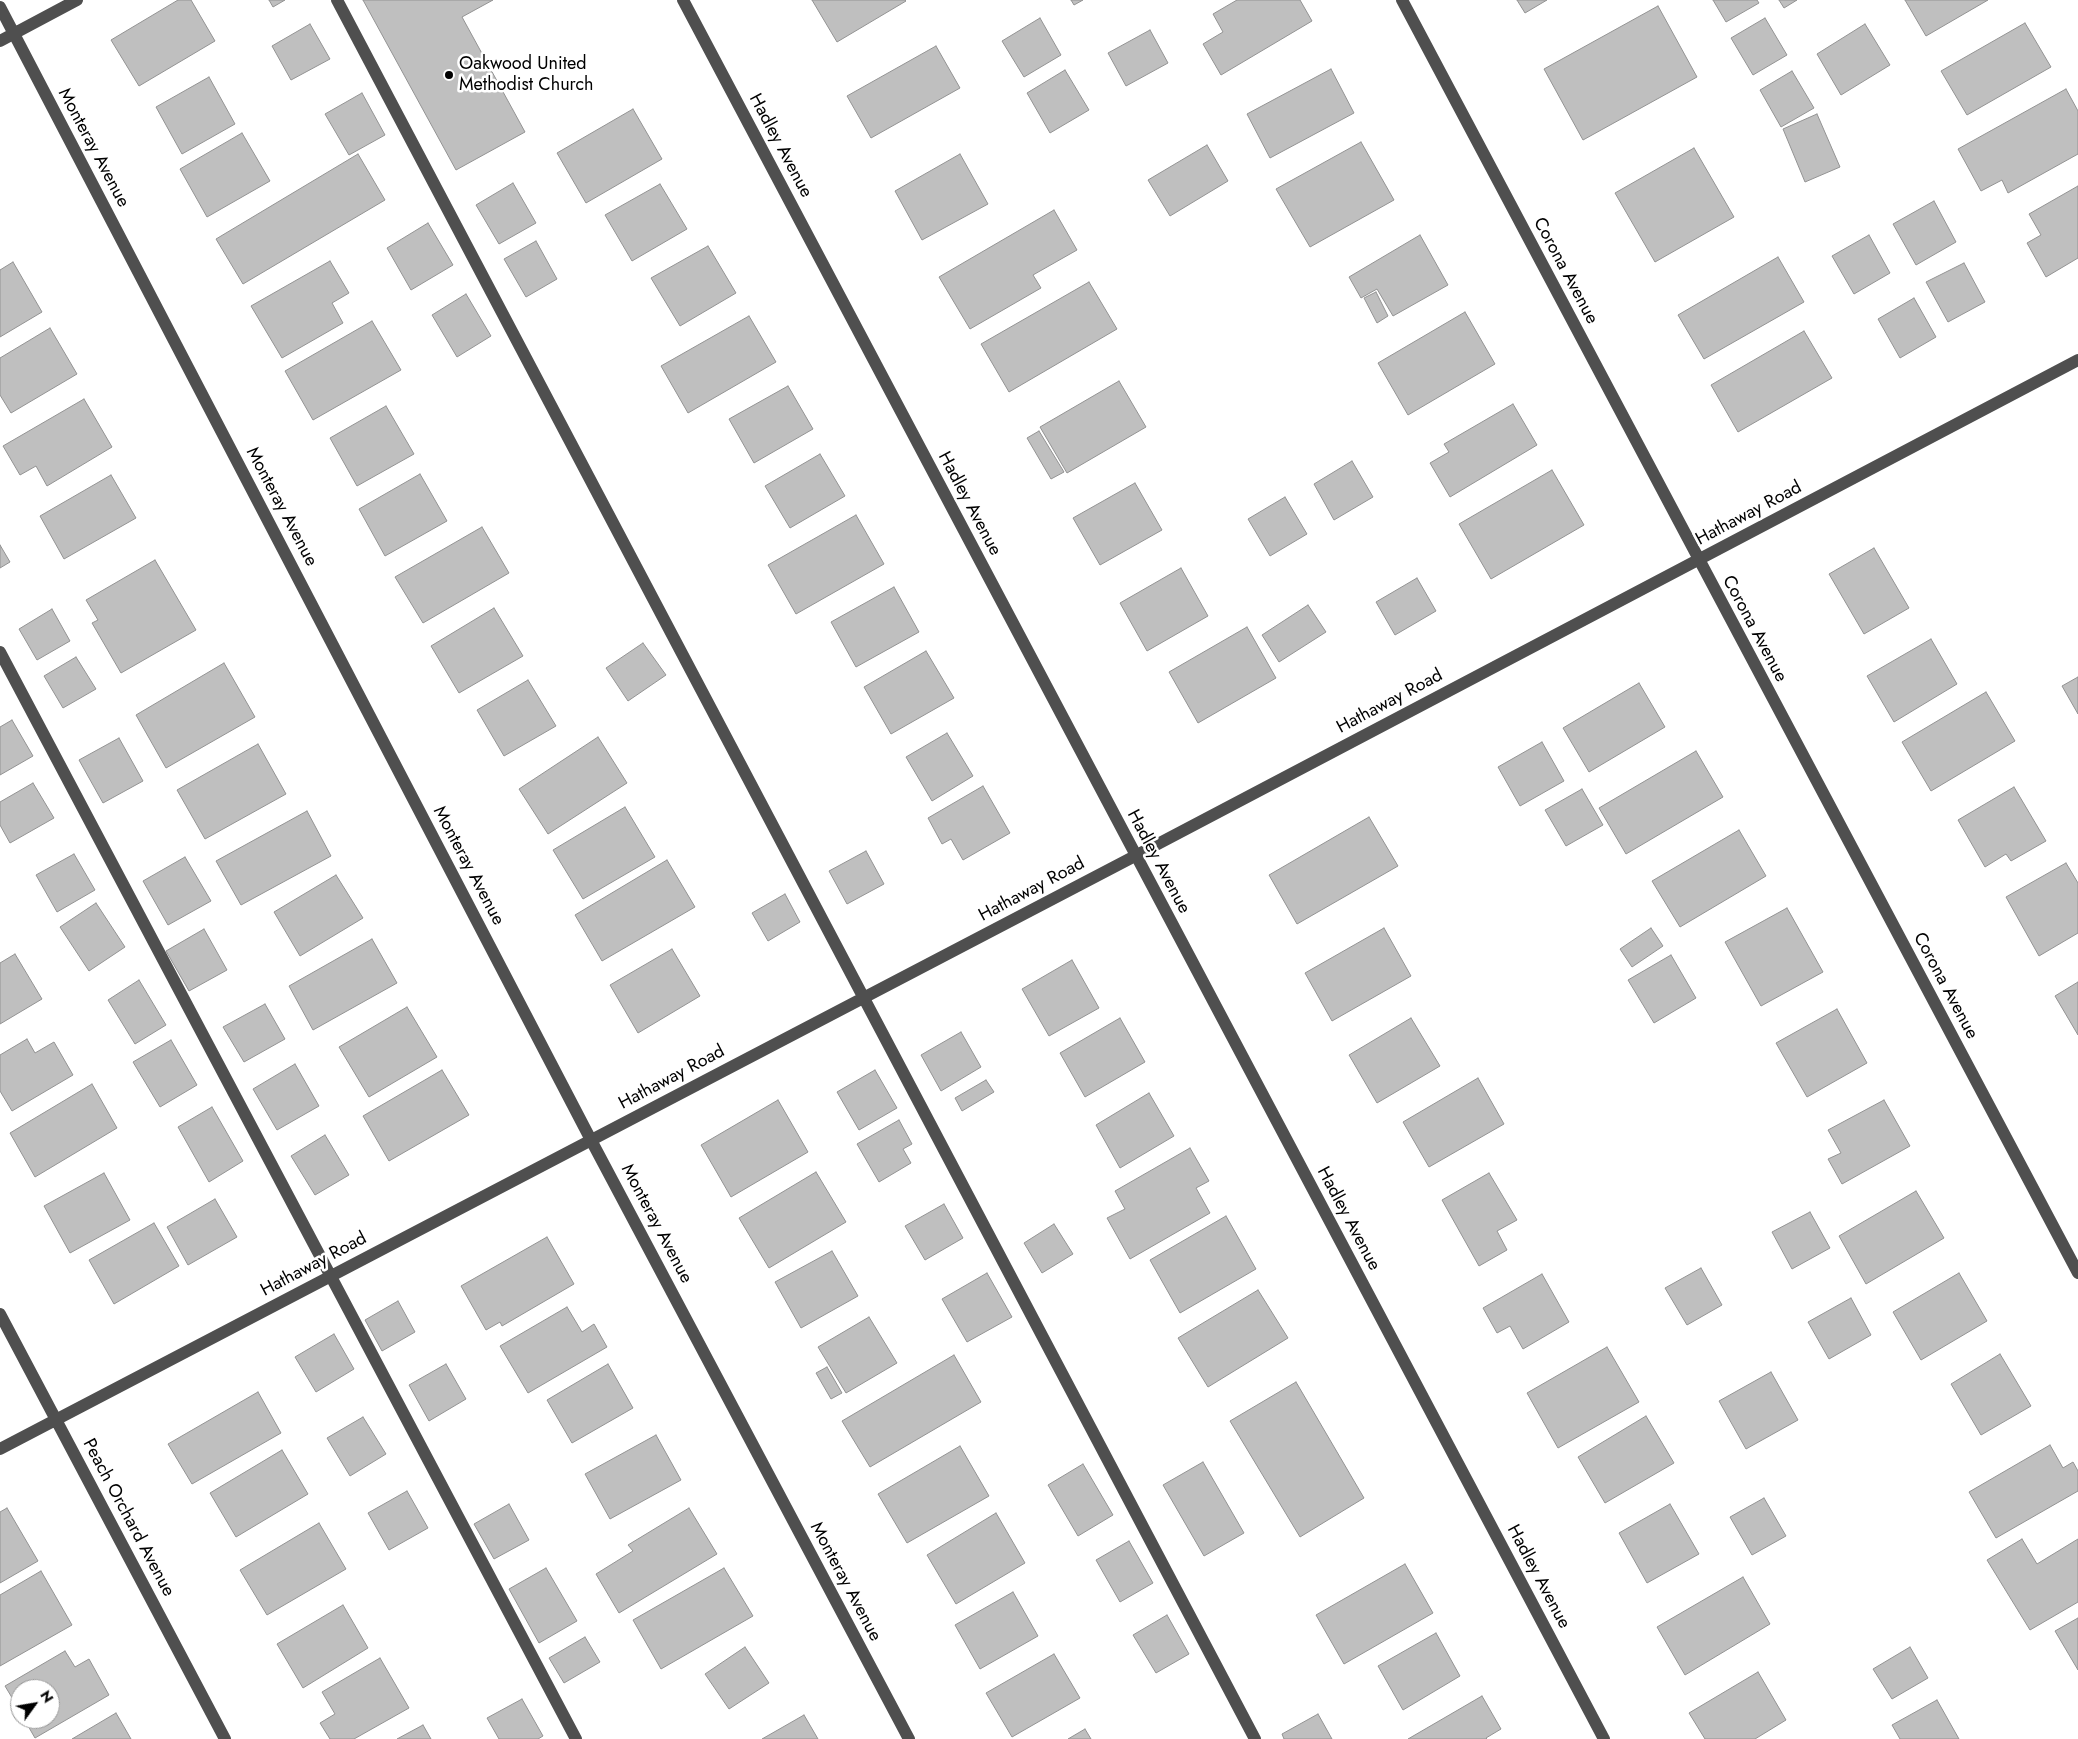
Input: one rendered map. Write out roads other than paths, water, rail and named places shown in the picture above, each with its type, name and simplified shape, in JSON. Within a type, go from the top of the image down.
[{"type":"street","points":[[0,41],[77,0]]},
{"type":"street","points":[[337,0],[1255,1739]]},
{"type":"street","name":"Hadley Avenue","points":[[683,0],[1604,1739]]},
{"type":"street","name":"Corona Avenue","points":[[1402,0],[2078,1273]]},
{"type":"street","name":"Monteray Avenue","points":[[0,7],[591,1140],[908,1739]]},
{"type":"street","name":"Hathaway Road","points":[[0,1449],[1136,856],[2078,360]]},
{"type":"street","points":[[0,652],[576,1739]]},
{"type":"street","name":"Peach Orchard Avenue","points":[[0,1314],[225,1739]]},
{"type":"place","name":"Oakwood United Methodist Church","points":[[449,75]]}]
